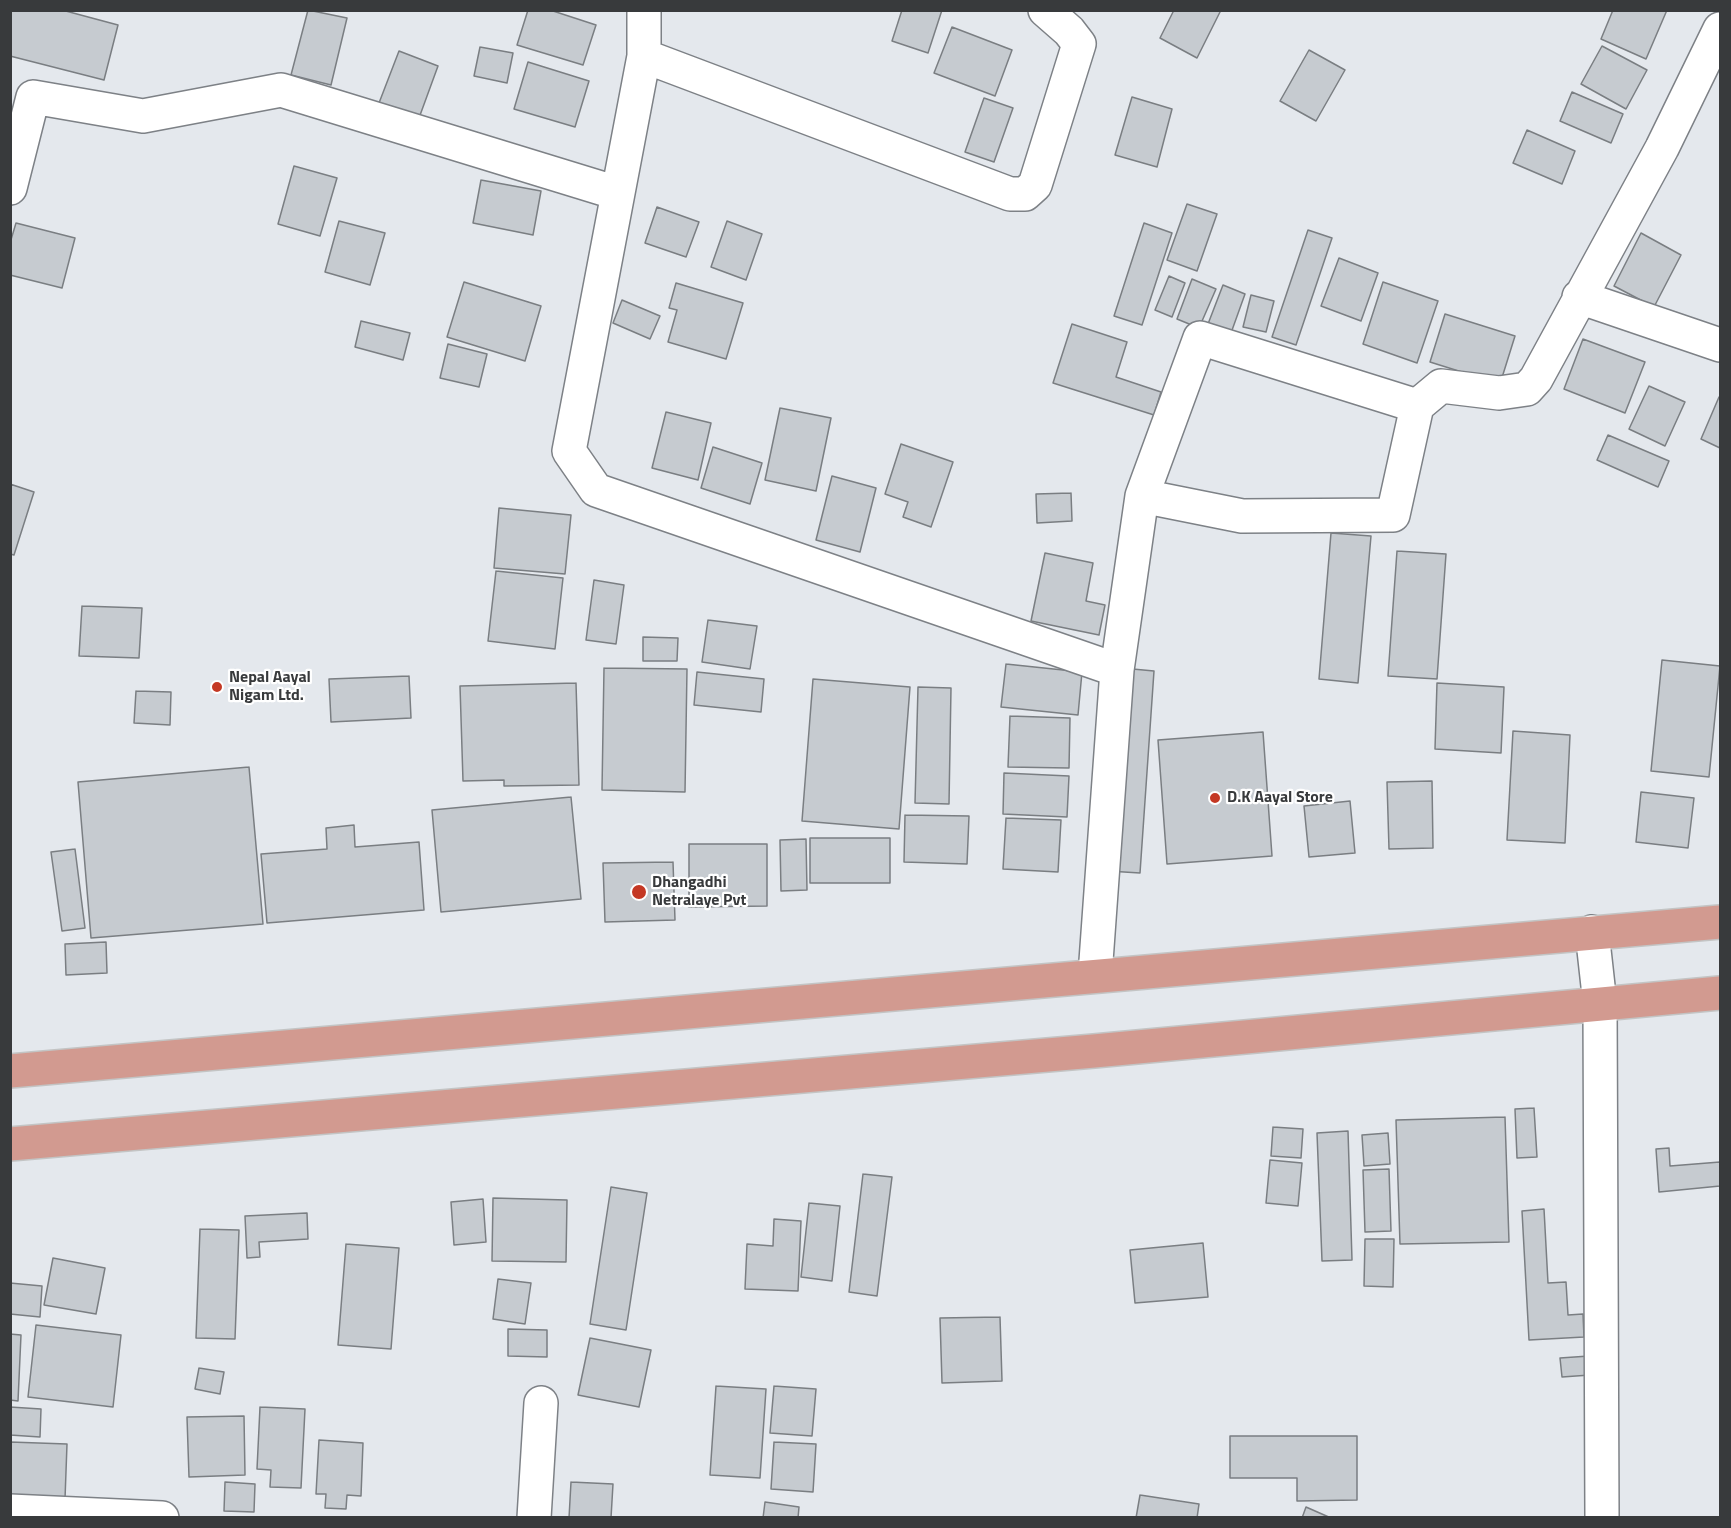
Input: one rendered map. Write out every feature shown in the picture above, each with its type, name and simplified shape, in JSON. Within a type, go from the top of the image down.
[{"type":"highway","points":[[10,1071],[1720,922]]},
{"type":"highway","points":[[10,1144],[1094,1051],[1720,993]]},
{"type":"street","points":[[644,10],[644,56],[569,451],[596,490],[1117,670]]},
{"type":"street","points":[[644,56],[1010,194],[1025,194],[1035,184],[1079,44],[1069,31],[1045,10]]},
{"type":"street","points":[[1142,496],[1242,516],[1393,515],[1418,406],[1441,386],[1499,393],[1527,389],[1536,379],[1662,148],[1720,29]]},
{"type":"street","points":[[10,188],[33,97],[143,116],[281,90],[617,193]]},
{"type":"street","points":[[1579,297],[1720,345]]},
{"type":"street","points":[[1095,975],[1117,670],[1142,496],[1200,338],[1418,406]]},
{"type":"street","points":[[1592,932],[1600,1004],[1602,1518]]},
{"type":"street","points":[[534,1518],[541,1403]]},
{"type":"street","points":[[10,1511],[162,1518]]},
{"type":"building","points":[[10,10],[62,10],[118,25],[104,80],[10,56]]},
{"type":"building","points":[[308,10],[347,18],[331,85],[291,75]]},
{"type":"building","points":[[528,10],[550,10],[596,25],[583,65],[517,45]]},
{"type":"building","points":[[902,10],[942,10],[928,53],[892,41]]},
{"type":"building","points":[[1174,10],[1221,10],[1197,58],[1160,38]]},
{"type":"building","points":[[1613,10],[1667,10],[1646,59],[1601,39]]},
{"type":"building","points":[[952,27],[1012,50],[995,96],[934,73]]},
{"type":"building","points":[[1602,46],[1647,70],[1626,109],[1581,84]]},
{"type":"building","points":[[480,47],[513,53],[507,83],[474,76]]},
{"type":"building","points":[[1309,50],[1345,70],[1316,121],[1280,101]]},
{"type":"building","points":[[399,51],[438,66],[419,118],[379,103]]},
{"type":"building","points":[[528,62],[589,81],[575,127],[514,109]]},
{"type":"building","points":[[1572,92],[1623,114],[1611,143],[1560,121]]},
{"type":"building","points":[[1132,97],[1172,109],[1157,167],[1115,155]]},
{"type":"building","points":[[984,98],[1013,108],[994,162],[965,152]]},
{"type":"building","points":[[1527,130],[1575,151],[1562,184],[1513,163]]},
{"type":"building","points":[[294,166],[337,178],[320,236],[278,224]]},
{"type":"building","points":[[481,180],[541,191],[533,235],[473,223]]},
{"type":"building","points":[[1187,204],[1217,214],[1197,271],[1167,260]]},
{"type":"building","points":[[657,207],[699,222],[686,257],[645,243]]},
{"type":"building","points":[[339,221],[385,233],[370,285],[325,272]]},
{"type":"building","points":[[727,221],[762,234],[746,280],[711,267]]},
{"type":"building","points":[[16,223],[75,238],[62,288],[10,275],[10,243]]},
{"type":"building","points":[[1144,223],[1172,233],[1142,325],[1114,316]]},
{"type":"building","points":[[1308,230],[1332,238],[1296,345],[1272,337]]},
{"type":"building","points":[[1641,233],[1681,255],[1654,307],[1614,286]]},
{"type":"building","points":[[1339,258],[1378,273],[1361,321],[1321,306]]},
{"type":"building","points":[[1169,276],[1185,283],[1172,317],[1155,310]]},
{"type":"building","points":[[1192,279],[1216,289],[1199,328],[1177,319]]},
{"type":"building","points":[[464,282],[541,306],[525,361],[447,337]]},
{"type":"building","points":[[1383,282],[1438,301],[1417,363],[1363,344]]},
{"type":"building","points":[[676,283],[743,303],[726,359],[668,342],[677,310],[669,308]]},
{"type":"building","points":[[1223,285],[1245,294],[1231,333],[1208,324]]},
{"type":"building","points":[[1251,295],[1274,301],[1266,332],[1243,327]]},
{"type":"building","points":[[622,300],[660,316],[650,339],[613,323]]},
{"type":"building","points":[[1445,314],[1515,336],[1500,384],[1430,362]]},
{"type":"building","points":[[361,321],[410,333],[403,360],[355,347]]},
{"type":"building","points":[[1072,324],[1127,342],[1116,377],[1161,392],[1154,415],[1053,383]]},
{"type":"building","points":[[1583,339],[1645,362],[1625,413],[1564,389]]},
{"type":"building","points":[[448,344],[487,354],[479,387],[440,378]]},
{"type":"building","points":[[1649,386],[1685,402],[1665,446],[1629,429]]},
{"type":"building","points":[[1720,398],[1720,448],[1701,439]]},
{"type":"building","points":[[780,408],[831,418],[816,491],[765,480]]},
{"type":"building","points":[[666,412],[711,423],[698,480],[652,468]]},
{"type":"building","points":[[1608,435],[1669,461],[1658,487],[1597,460]]},
{"type":"building","points":[[901,444],[953,462],[931,527],[903,517],[908,502],[885,494]]},
{"type":"building","points":[[713,447],[762,463],[750,504],[701,488]]},
{"type":"building","points":[[832,476],[876,488],[860,552],[816,540]]},
{"type":"building","points":[[10,484],[34,492],[14,555],[10,554]]},
{"type":"building","points":[[1071,493],[1072,521],[1037,523],[1036,494]]},
{"type":"building","points":[[499,508],[571,515],[565,574],[494,568]]},
{"type":"building","points":[[1331,533],[1371,536],[1358,683],[1319,679]]},
{"type":"building","points":[[1397,551],[1446,554],[1437,679],[1388,676]]},
{"type":"building","points":[[1045,553],[1093,563],[1086,601],[1105,605],[1099,635],[1031,621]]},
{"type":"building","points":[[496,571],[563,578],[555,649],[488,641]]},
{"type":"building","points":[[594,580],[624,585],[616,644],[586,640]]},
{"type":"building","points":[[82,606],[142,608],[139,658],[79,656]]},
{"type":"building","points":[[708,620],[757,626],[750,669],[702,662]]},
{"type":"building","points":[[643,637],[678,638],[677,661],[643,661]]},
{"type":"building","points":[[1662,660],[1720,666],[1709,777],[1651,771]]},
{"type":"building","points":[[1006,664],[1082,672],[1078,715],[1001,707]]},
{"type":"building","points":[[604,668],[687,669],[685,792],[602,790]]},
{"type":"building","points":[[1122,668],[1154,671],[1140,873],[1108,871]]},
{"type":"building","points":[[697,672],[764,679],[761,712],[694,705]]},
{"type":"building","points":[[409,676],[411,718],[331,722],[329,679]]},
{"type":"building","points":[[813,679],[910,687],[899,829],[802,821]]},
{"type":"building","points":[[576,683],[579,785],[504,786],[504,780],[463,781],[460,686]]},
{"type":"building","points":[[1437,683],[1504,687],[1501,753],[1435,749]]},
{"type":"building","points":[[918,687],[951,688],[949,804],[915,803]]},
{"type":"building","points":[[136,691],[171,692],[170,725],[134,723]]},
{"type":"building","points":[[1010,716],[1070,718],[1069,768],[1008,767]]},
{"type":"building","points":[[1513,731],[1570,735],[1565,843],[1507,840]]},
{"type":"building","name":"D.K Aayal Store","points":[[1263,732],[1272,856],[1167,864],[1158,740]]},
{"type":"building","points":[[249,767],[263,924],[91,938],[78,782]]},
{"type":"building","points":[[1004,773],[1069,776],[1067,817],[1003,814]]},
{"type":"building","points":[[1432,781],[1433,848],[1389,849],[1387,782]]},
{"type":"building","points":[[1641,792],[1694,798],[1688,848],[1636,842]]},
{"type":"building","points":[[571,797],[581,899],[441,912],[432,810]]},
{"type":"building","points":[[1350,801],[1355,853],[1309,857],[1304,806]]},
{"type":"building","points":[[905,815],[969,816],[967,864],[904,862]]},
{"type":"building","points":[[1006,818],[1061,820],[1058,872],[1003,869]]},
{"type":"building","points":[[354,825],[355,847],[419,842],[424,910],[267,923],[261,854],[327,849],[326,828]]},
{"type":"building","points":[[810,838],[890,838],[890,883],[810,883]]},
{"type":"building","points":[[806,839],[807,890],[781,891],[780,840]]},
{"type":"building","points":[[689,844],[767,844],[767,906],[689,907]]},
{"type":"building","points":[[75,849],[85,928],[62,931],[51,852]]},
{"type":"building","name":"Dhangadhi Netralaye Pvt","points":[[673,862],[675,920],[605,922],[603,863]]},
{"type":"building","points":[[106,942],[107,973],[66,975],[65,944]]},
{"type":"building","points":[[1534,1108],[1537,1157],[1517,1158],[1515,1109]]},
{"type":"building","points":[[1505,1117],[1509,1242],[1400,1244],[1396,1120]]},
{"type":"building","points":[[1273,1127],[1303,1129],[1301,1158],[1271,1156]]},
{"type":"building","points":[[1348,1131],[1352,1260],[1322,1261],[1317,1133]]},
{"type":"building","points":[[1388,1133],[1390,1164],[1364,1166],[1362,1135]]},
{"type":"building","points":[[1669,1148],[1670,1166],[1720,1162],[1720,1186],[1659,1192],[1656,1149]]},
{"type":"building","points":[[1270,1160],[1302,1163],[1298,1206],[1266,1203]]},
{"type":"building","points":[[1389,1169],[1391,1231],[1365,1232],[1363,1170]]},
{"type":"building","points":[[863,1174],[892,1177],[877,1296],[849,1292]]},
{"type":"building","points":[[611,1187],[647,1193],[626,1330],[590,1324]]},
{"type":"building","points":[[493,1198],[567,1200],[566,1262],[492,1261]]},
{"type":"building","points":[[483,1199],[486,1242],[454,1245],[451,1202]]},
{"type":"building","points":[[809,1203],[840,1206],[832,1281],[801,1277]]},
{"type":"building","points":[[1544,1209],[1548,1283],[1566,1282],[1568,1315],[1583,1314],[1584,1337],[1529,1340],[1522,1211]]},
{"type":"building","points":[[307,1213],[308,1239],[259,1242],[260,1257],[247,1258],[245,1216]]},
{"type":"building","points":[[774,1219],[801,1221],[798,1291],[745,1289],[747,1244],[773,1246]]},
{"type":"building","points":[[200,1229],[239,1230],[235,1339],[196,1338]]},
{"type":"building","points":[[1365,1239],[1394,1239],[1393,1287],[1364,1286]]},
{"type":"building","points":[[1203,1243],[1208,1297],[1135,1303],[1130,1250]]},
{"type":"building","points":[[346,1244],[399,1248],[391,1349],[338,1345]]},
{"type":"building","points":[[53,1258],[105,1268],[96,1314],[44,1305]]},
{"type":"building","points":[[498,1279],[531,1283],[525,1324],[493,1319]]},
{"type":"building","points":[[10,1283],[42,1286],[40,1317],[10,1314]]},
{"type":"building","points":[[1000,1317],[1002,1381],[942,1383],[940,1318]]},
{"type":"building","points":[[36,1325],[121,1335],[113,1407],[28,1397]]},
{"type":"building","points":[[508,1329],[547,1330],[547,1357],[508,1356]]},
{"type":"building","points":[[10,1334],[21,1335],[18,1401],[10,1400]]},
{"type":"building","points":[[590,1338],[651,1350],[639,1407],[578,1395]]},
{"type":"building","points":[[1589,1356],[1590,1375],[1562,1377],[1560,1358]]},
{"type":"building","points":[[199,1368],[224,1372],[220,1394],[195,1389]]},
{"type":"building","points":[[716,1386],[766,1389],[760,1478],[710,1475]]},
{"type":"building","points":[[774,1386],[816,1389],[812,1436],[770,1433]]},
{"type":"building","points":[[10,1407],[41,1409],[40,1437],[10,1435]]},
{"type":"building","points":[[260,1407],[305,1409],[301,1488],[270,1487],[271,1470],[257,1469]]},
{"type":"building","points":[[244,1416],[245,1475],[189,1477],[187,1417]]},
{"type":"building","points":[[1230,1436],[1357,1436],[1357,1500],[1297,1501],[1297,1478],[1230,1478]]},
{"type":"building","points":[[319,1440],[363,1443],[361,1496],[347,1495],[346,1509],[325,1508],[326,1494],[316,1494]]},
{"type":"building","points":[[10,1442],[67,1444],[65,1499],[10,1498]]},
{"type":"building","points":[[774,1442],[816,1444],[813,1492],[771,1489]]},
{"type":"building","points":[[225,1482],[255,1484],[254,1512],[224,1511]]},
{"type":"building","points":[[571,1482],[613,1484],[611,1518],[569,1518]]},
{"type":"building","points":[[1140,1495],[1199,1504],[1197,1518],[1136,1518]]},
{"type":"building","points":[[765,1502],[799,1507],[798,1518],[763,1518]]},
{"type":"building","points":[[1306,1507],[1331,1518],[1302,1518]]},
{"type":"place","name":"Nepal Aayal Nigam Ltd.","points":[[217,687]]},
{"type":"place","name":"D.K Aayal Store","points":[[1215,798]]},
{"type":"place","name":"Dhangadhi Netralaye Pvt","points":[[639,892]]}]
